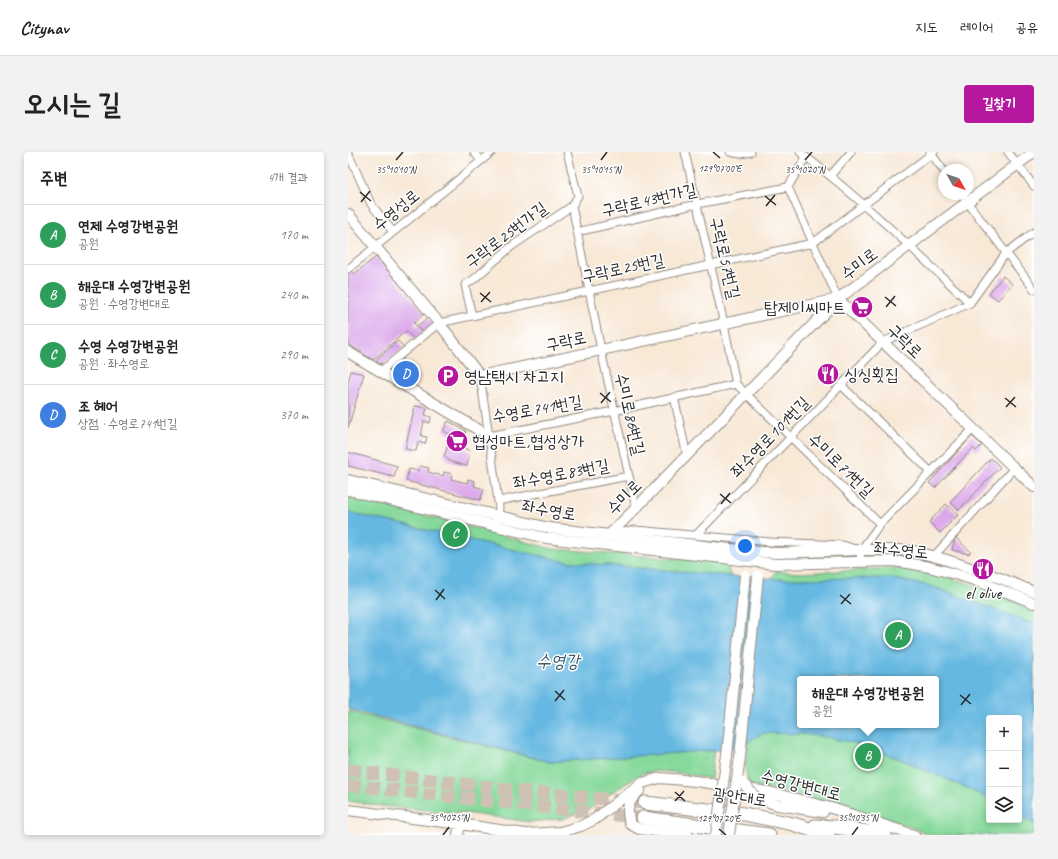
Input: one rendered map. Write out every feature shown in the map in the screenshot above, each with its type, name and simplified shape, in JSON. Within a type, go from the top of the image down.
[{"type":"highway","name":"광안대로","points":[[645,803],[744,814],[793,824],[828,835]]},
{"type":"highway","name":"광안대로","points":[[643,818],[768,835]]},
{"type":"highway","points":[[793,824],[836,827],[885,835]]},
{"type":"main road","name":"수미로","points":[[974,192],[1034,152]]},
{"type":"main road","name":"수미로","points":[[600,544],[838,299],[910,245],[962,200]]},
{"type":"main road","points":[[348,214],[439,323],[480,376]]},
{"type":"main road","name":"구락로","points":[[480,376],[838,299],[1034,487]]},
{"type":"main road","name":"수영로741번길","points":[[348,352],[489,436]]},
{"type":"main road","name":"좌수영로","points":[[348,480],[484,513],[497,521],[546,538],[600,544],[760,557],[777,553],[860,550],[914,551],[934,556],[1000,578],[1034,592]]},
{"type":"main road","name":"좌수영로","points":[[348,490],[497,521],[608,535],[747,556]]},
{"type":"main road","points":[[716,835],[727,755],[747,556]]},
{"type":"main road","points":[[729,835],[740,757],[760,557]]},
{"type":"main road","name":"좌수영로","points":[[760,557],[776,564],[893,561],[910,563],[992,586],[1034,603]]},
{"type":"main road","name":"수영강변대로","points":[[740,757],[743,783],[759,800],[778,805],[818,810],[853,820],[893,835]]},
{"type":"main road","points":[[660,778],[640,790],[630,799],[627,812],[630,824],[639,830],[688,835]]},
{"type":"main road","name":"수영강변대로","points":[[348,810],[531,834],[560,832],[581,826],[609,810],[624,796],[642,783],[660,778],[696,781],[769,792],[831,808],[914,835]]},
{"type":"main road","points":[[458,835],[460,824]]},
{"type":"street","points":[[474,152],[481,161]]},
{"type":"street","name":"수영성로","points":[[348,269],[492,152]]},
{"type":"street","points":[[567,152],[578,196],[572,206]]},
{"type":"street","name":"구락로57번길","points":[[685,152],[724,324]]},
{"type":"street","points":[[730,152],[740,154],[751,152]]},
{"type":"street","points":[[800,152],[910,245],[970,303]]},
{"type":"street","points":[[830,176],[851,152]]},
{"type":"street","points":[[1008,152],[1034,186]]},
{"type":"street","points":[[348,153],[371,204],[393,232]]},
{"type":"street","points":[[813,243],[932,153],[939,164]]},
{"type":"street","points":[[806,157],[788,187],[838,299]]},
{"type":"street","name":"구락로43번가길","points":[[577,232],[697,204],[788,187]]},
{"type":"street","points":[[966,200],[1034,290]]},
{"type":"street","name":"수미로86번길","points":[[572,206],[601,350],[636,508]]},
{"type":"street","name":"구락로25번가길","points":[[472,316],[465,285],[512,246],[572,206]]},
{"type":"street","points":[[883,342],[970,303],[1006,253],[1034,232]]},
{"type":"street","name":"구락로25번길","points":[[439,323],[813,243]]},
{"type":"street","points":[[381,371],[439,323]]},
{"type":"street","points":[[724,324],[736,384],[746,394]]},
{"type":"street","name":"좌수영로101번길","points":[[696,535],[883,342]]},
{"type":"street","name":"좌수영로83번길","points":[[480,376],[499,508],[497,521]]},
{"type":"street","name":"수영로741번길","points":[[489,436],[614,411],[736,384]]},
{"type":"street","points":[[841,384],[931,472]]},
{"type":"street","name":"수미로71번길","points":[[746,394],[880,524]]},
{"type":"street","points":[[674,397],[687,456]]},
{"type":"street","points":[[860,562],[860,550],[880,524],[973,429]]},
{"type":"street","points":[[934,556],[1014,468]]},
{"type":"street","name":"좌수영로83번길","points":[[498,501],[629,476]]},
{"type":"street","points":[[608,535],[635,530],[771,542],[843,545],[860,550]]},
{"type":"green space","points":[[348,497],[436,518],[553,549],[727,563],[733,587],[553,566],[348,518]]},
{"type":"green space","points":[[913,567],[985,588],[1034,609],[1034,835],[932,835],[888,819],[796,794],[753,787],[748,780],[745,768],[766,591],[776,571],[800,573]]},
{"type":"green space","points":[[348,711],[550,762],[714,746],[711,779],[681,773],[657,771],[643,773],[606,796],[591,808],[562,819],[530,822],[473,814],[381,806],[348,801]]},
{"type":"water","name":"수영강","points":[[348,512],[563,561],[778,579],[889,578],[931,586],[1034,624],[1034,824],[1022,817],[1022,715],[986,715],[986,798],[900,759],[855,743],[826,737],[800,734],[763,733],[735,749],[550,762],[348,709]]},
{"type":"building","points":[[376,257],[425,313],[414,323],[422,333],[414,339],[406,331],[373,360],[348,344],[348,272],[350,270],[354,274]]},
{"type":"building","points":[[1003,276],[1012,284],[998,300],[989,293]]},
{"type":"building","points":[[428,318],[434,324],[423,333],[417,326]]},
{"type":"building","points":[[398,341],[404,347],[383,365],[381,363],[379,364],[376,360]]},
{"type":"building","points":[[396,363],[420,376],[416,384],[392,371]]},
{"type":"building","points":[[351,371],[364,374],[348,428],[348,382]]},
{"type":"building","points":[[415,406],[427,408],[425,415],[431,417],[430,423],[424,421],[421,436],[427,437],[425,444],[418,442],[416,451],[405,449]]},
{"type":"building","name":"협성마트,협성상가","points":[[448,421],[466,431],[462,447],[470,451],[467,466],[451,462],[444,456],[452,435],[443,431]]},
{"type":"building","points":[[972,436],[982,445],[976,451],[973,448],[935,488],[929,483]]},
{"type":"building","points":[[348,452],[397,466],[394,477],[348,466]]},
{"type":"building","points":[[991,458],[1000,467],[959,510],[950,502]]},
{"type":"building","points":[[420,466],[429,468],[428,472],[443,476],[444,472],[452,474],[451,479],[467,483],[468,479],[475,481],[474,486],[484,489],[480,500],[406,481],[409,469],[418,471]]},
{"type":"building","points":[[946,504],[958,515],[940,533],[929,522]]},
{"type":"building","points":[[955,537],[970,551],[969,554],[952,550]]},
{"type":"tunnel","points":[[348,770],[520,791],[645,803]]},
{"type":"tunnel","points":[[348,785],[643,818]]},
{"type":"place","name":"탑제이씨마트","points":[[862,307]]},
{"type":"place","name":"조 헤어","points":[[406,374]]},
{"type":"place","name":"싱싱횟집","points":[[828,374]]},
{"type":"place","name":"영남택시 차고지","points":[[448,376]]},
{"type":"place","name":"협성마트,협성상가","points":[[457,441]]},
{"type":"place","name":"수영 수영강변공원","points":[[455,534]]},
{"type":"place","name":"el olive","points":[[983,569]]},
{"type":"place","name":"연제 수영강변공원","points":[[898,635]]},
{"type":"place","name":"해운대 수영강변공원","points":[[868,756]]}]
